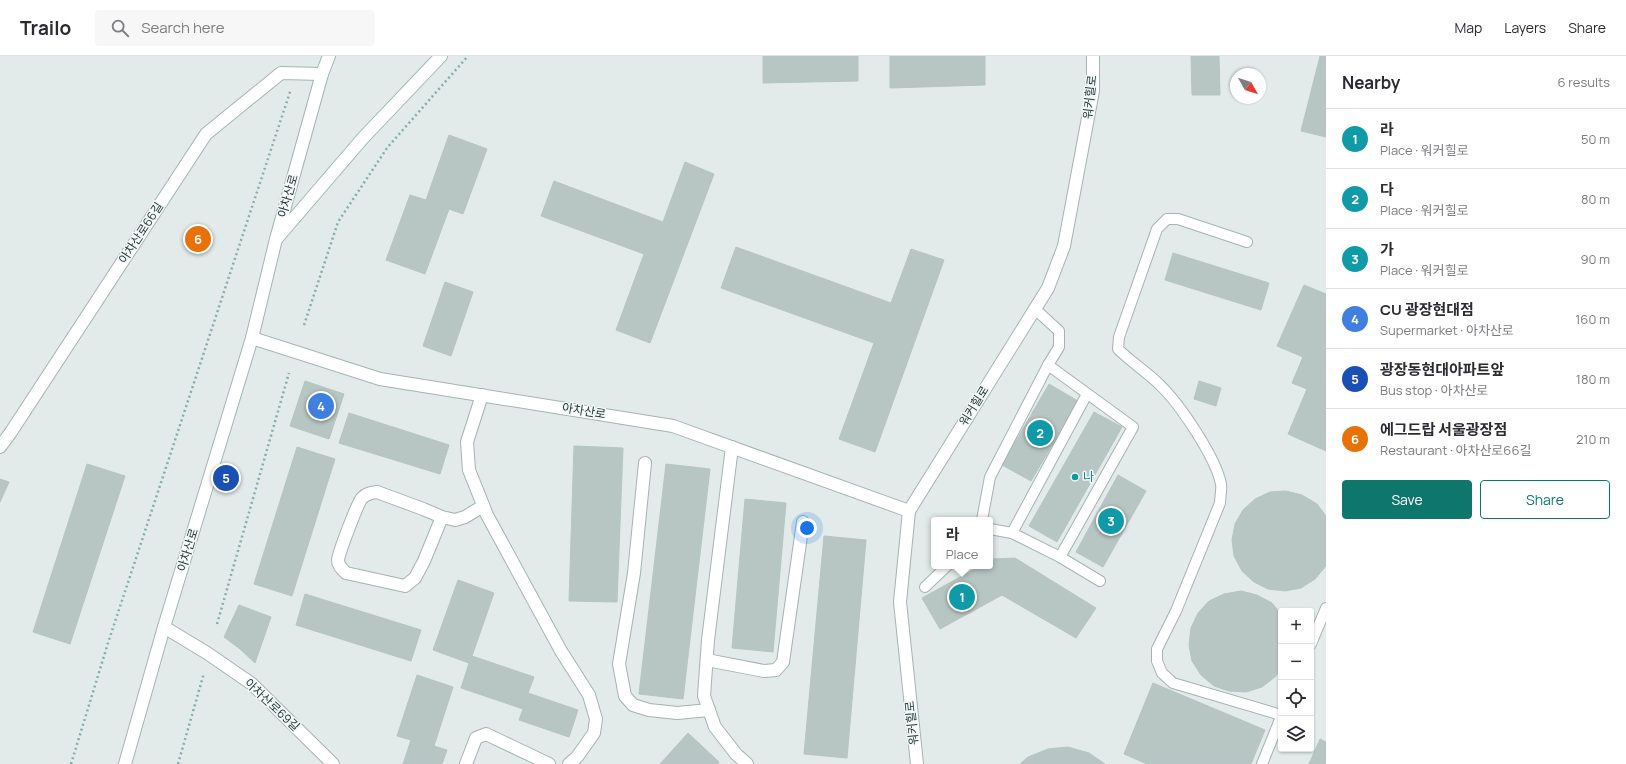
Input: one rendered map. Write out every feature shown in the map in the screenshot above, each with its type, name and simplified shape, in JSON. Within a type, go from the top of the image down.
[{"type":"street","name":"아차산로","points":[[125,764],[164,627],[252,338],[276,239],[322,74],[330,56]]},
{"type":"street","points":[[276,239],[364,138],[441,56]]},
{"type":"street","name":"워커힐로","points":[[917,764],[900,602],[909,511],[1048,288],[1064,246],[1093,91],[1093,56]]},
{"type":"street","name":"아차산로66길","points":[[0,447],[12,432],[206,134],[281,73],[322,74]]},
{"type":"street","name":"아차산로","points":[[252,338],[380,379],[673,426],[909,511]]},
{"type":"street","points":[[482,395],[467,442],[469,470],[487,515],[561,651],[588,696],[596,719],[594,734],[577,758],[569,764]]},
{"type":"street","points":[[732,447],[704,696],[715,727],[744,763]]},
{"type":"street","points":[[645,463],[634,573],[619,664],[625,696],[633,705],[649,710],[677,713],[709,710]]},
{"type":"street","points":[[442,517],[424,561],[415,578],[405,586],[346,573],[340,568],[338,560],[353,518],[361,498],[369,493],[377,492],[442,517],[455,520],[465,517],[483,506]]},
{"type":"street","points":[[707,660],[764,671],[776,670],[783,662],[803,522]]},
{"type":"street","name":"아차산로69길","points":[[164,627],[207,653],[252,684],[333,764]]},
{"type":"street","points":[[466,764],[476,738],[486,734],[549,764]]},
{"type":"lane","points":[[1247,242],[1178,219],[1167,219],[1157,229],[1119,337],[1118,349],[1160,385],[1173,400],[1190,424],[1215,467],[1222,486],[1220,503],[1176,611],[1157,649],[1158,661],[1162,673],[1173,683],[1278,715]]},
{"type":"lane","points":[[983,517],[990,477],[1048,365],[1059,347],[1059,331],[1035,309]]},
{"type":"lane","points":[[1048,365],[1133,427],[1060,557]]},
{"type":"lane","points":[[1012,533],[1087,394]]},
{"type":"lane","points":[[993,530],[1012,533],[1060,557],[1100,581]]},
{"type":"lane","points":[[925,587],[944,569]]},
{"type":"lane","points":[[1314,637],[1326,608]]},
{"type":"lane","points":[[1262,764],[1278,724]]},
{"type":"path","points":[[304,325],[338,222],[387,148],[468,56]]},
{"type":"path","points":[[71,764],[108,643],[296,74]]},
{"type":"path","points":[[217,624],[289,373]]},
{"type":"path","points":[[178,764],[204,673]]},
{"type":"building","points":[[763,56],[858,56],[858,81],[763,83]]},
{"type":"building","points":[[890,56],[985,56],[985,85],[890,88]]},
{"type":"building","points":[[1191,56],[1219,56],[1220,95],[1192,95]]},
{"type":"building","points":[[1320,56],[1326,56],[1326,137],[1301,131]]},
{"type":"building","points":[[449,135],[487,149],[463,214],[449,209],[425,274],[386,260],[410,195],[426,200]]},
{"type":"building","points":[[685,162],[714,174],[650,343],[616,330],[644,254],[541,216],[554,181],[663,222]]},
{"type":"building","points":[[736,247],[891,303],[911,249],[944,260],[875,452],[839,439],[874,343],[721,288]]},
{"type":"building","points":[[1173,253],[1269,283],[1261,310],[1165,280]]},
{"type":"building","points":[[445,282],[473,292],[451,356],[423,346]]},
{"type":"building","points":[[1304,285],[1326,294],[1326,451],[1288,434],[1307,389],[1292,383],[1303,357],[1277,346]]},
{"type":"building","points":[[305,381],[344,394],[329,439],[290,426]]},
{"type":"building","points":[[1199,381],[1221,388],[1216,406],[1194,399]]},
{"type":"building","points":[[1049,384],[1078,401],[1031,481],[1002,465]]},
{"type":"building","name":"나","points":[[1094,412],[1122,427],[1057,542],[1029,526]]},
{"type":"building","points":[[349,413],[449,445],[440,474],[339,443]]},
{"type":"building","points":[[574,446],[623,448],[617,602],[569,601]]},
{"type":"building","points":[[297,447],[335,459],[292,596],[254,584]]},
{"type":"building","points":[[87,464],[125,476],[70,644],[33,632]]},
{"type":"building","points":[[666,464],[710,469],[683,699],[639,694]]},
{"type":"building","points":[[1118,475],[1146,491],[1103,567],[1076,552]]},
{"type":"building","points":[[0,479],[9,482],[0,502]]},
{"type":"building","points":[[1286,491],[1302,495],[1317,504],[1326,516],[1326,566],[1315,579],[1301,588],[1285,591],[1268,589],[1254,582],[1242,571],[1234,556],[1232,540],[1235,524],[1243,510],[1255,499],[1270,492]]},
{"type":"building","points":[[745,499],[786,503],[773,652],[732,648]]},
{"type":"building","points":[[824,536],[866,540],[847,758],[804,754]]},
{"type":"building","points":[[1015,558],[1096,608],[1076,638],[1002,595],[940,629],[922,598],[975,569],[993,569],[993,559]]},
{"type":"building","points":[[458,580],[494,593],[472,656],[534,677],[528,693],[578,710],[569,737],[519,720],[523,709],[461,688],[469,663],[433,650]]},
{"type":"building","points":[[1241,591],[1257,595],[1272,603],[1278,610],[1278,673],[1262,687],[1246,692],[1229,691],[1214,686],[1201,675],[1192,661],[1189,645],[1191,628],[1198,613],[1209,601],[1224,594]]},
{"type":"building","points":[[305,594],[421,630],[411,661],[296,625]]},
{"type":"building","points":[[239,605],[271,617],[255,663],[224,637]]},
{"type":"building","points":[[417,675],[453,687],[434,746],[447,750],[442,764],[403,764],[411,740],[397,736]]},
{"type":"building","points":[[1153,683],[1265,730],[1251,764],[1147,764],[1124,754]]},
{"type":"building","points":[[688,733],[719,762],[718,764],[660,764]]},
{"type":"building","points":[[1320,739],[1326,742],[1326,764],[1309,764]]},
{"type":"building","points":[[1068,747],[1089,753],[1105,764],[1020,764],[1028,757],[1048,749]]},
{"type":"place","name":"에그드랍 서울광장점","points":[[198,239]]},
{"type":"place","name":"CU 광장현대점","points":[[321,406]]},
{"type":"place","name":"다","points":[[1040,433]]},
{"type":"place","name":"나","points":[[1075,477]]},
{"type":"place","name":"광장동현대아파트앞","points":[[226,478]]},
{"type":"place","name":"가","points":[[1111,521]]},
{"type":"place","name":"라","points":[[962,597]]}]
